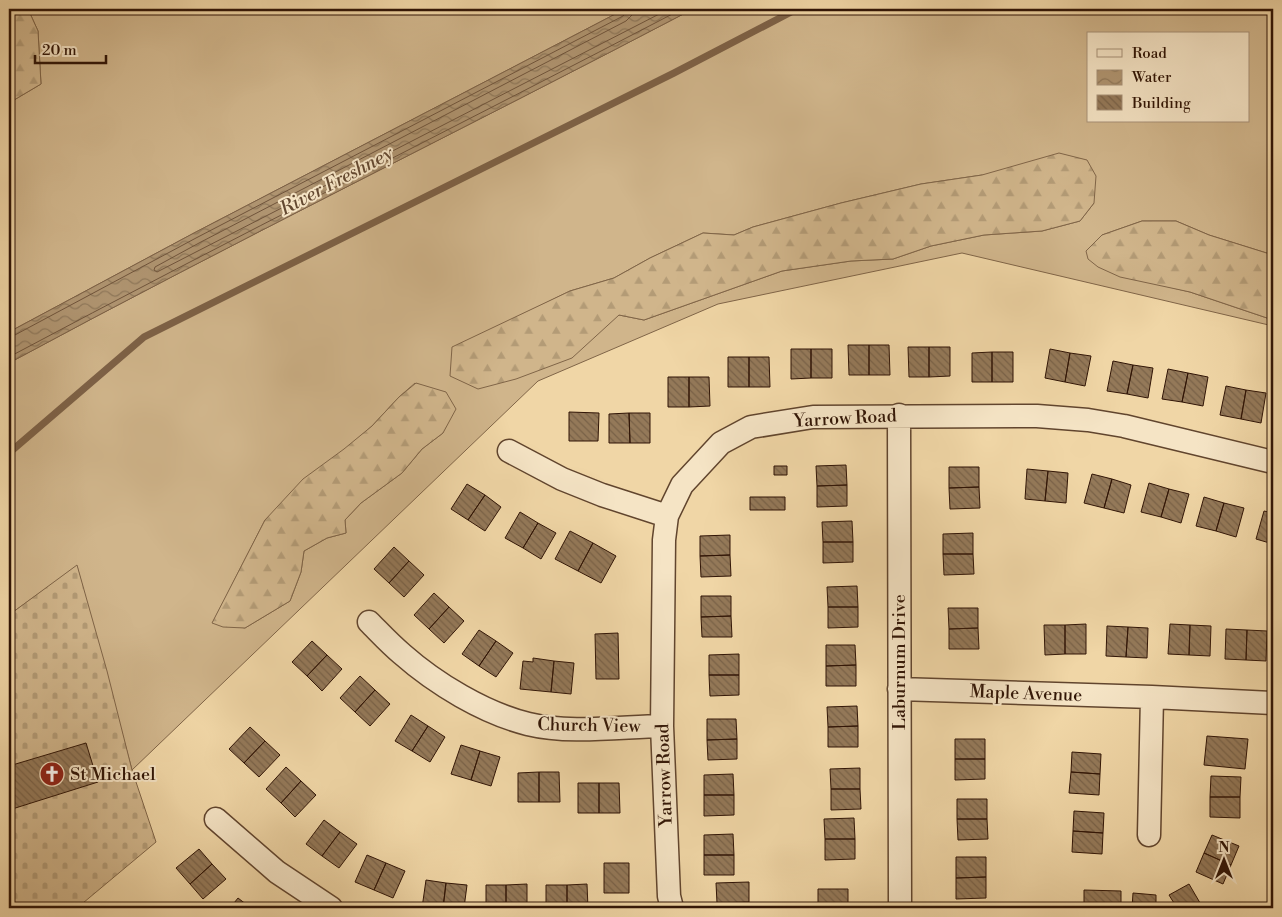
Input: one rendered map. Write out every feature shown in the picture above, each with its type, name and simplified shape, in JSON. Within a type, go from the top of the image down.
[{"type":"street","name":"Yarrow Road","points":[[672,908],[669,896],[662,726],[664,540],[667,516],[682,485],[721,443],[750,427],[813,417],[899,415],[1037,416],[1088,420],[1124,426],[1273,462]]},
{"type":"street","name":"Laburnum Drive","points":[[899,415],[900,908]]},
{"type":"street","points":[[509,451],[562,479],[602,495],[667,516]]},
{"type":"street","name":"Church View","points":[[369,622],[402,655],[444,687],[499,715],[529,724],[571,729],[662,726]]},
{"type":"street","name":"Maple Avenue","points":[[899,689],[1273,703]]},
{"type":"street","points":[[1149,834],[1152,697]]},
{"type":"street","points":[[216,819],[277,872],[331,908]]},
{"type":"green space","points":[[9,9],[28,9],[38,31],[41,84],[9,103]]},
{"type":"green space","points":[[28,9],[625,9],[194,233],[9,332],[9,103],[41,84],[38,31]]},
{"type":"green space","points":[[693,9],[1273,9],[1273,255],[1209,235],[1176,221],[1142,221],[1102,235],[1165,286],[1190,292],[1273,320],[1273,326],[962,253],[718,304],[538,381],[132,770],[77,566],[9,615],[9,363],[179,273]],"holes":[[[982,175],[1094,203],[1080,221],[1042,231],[984,235],[931,246],[893,259],[851,261],[782,271],[644,320],[619,315],[513,319],[570,291],[614,278],[650,258],[703,233],[734,235],[753,227],[841,203],[921,184]],[[415,383],[443,433],[422,449],[402,473],[361,503],[345,520],[346,533],[327,538],[304,551],[301,572],[290,601],[245,628],[213,622],[265,520],[372,426]]]},
{"type":"green space","points":[[1059,153],[1087,160],[1096,176],[1094,203],[1080,221],[1042,231],[984,235],[931,246],[893,259],[851,261],[782,271],[644,320],[619,315],[572,358],[516,379],[478,389],[450,376],[452,347],[570,291],[614,278],[650,258],[703,233],[734,235],[753,227],[841,203],[921,184],[982,175]]},
{"type":"green space","points":[[1142,221],[1176,221],[1209,235],[1273,255],[1273,320],[1190,292],[1120,277],[1098,267],[1088,259],[1086,251],[1102,235]]},
{"type":"green space","points":[[416,383],[446,392],[456,409],[443,433],[422,449],[402,473],[361,503],[345,520],[346,533],[327,538],[304,551],[301,572],[290,601],[245,628],[223,627],[212,623],[265,520],[303,479],[372,426],[399,397]]},
{"type":"green space","points":[[77,565],[107,671],[132,770],[156,842],[77,908],[9,908],[9,615]]},
{"type":"water","name":"River Freshney","points":[[625,9],[693,9],[179,273],[9,363],[9,332],[194,233]]},
{"type":"building","points":[[848,345],[869,345],[869,375],[849,375]]},
{"type":"building","points":[[869,345],[889,345],[890,375],[869,375]]},
{"type":"building","points":[[908,347],[929,347],[929,377],[909,377]]},
{"type":"building","points":[[929,347],[950,347],[950,376],[929,377]]},
{"type":"building","points":[[791,349],[811,349],[811,378],[791,379]]},
{"type":"building","points":[[811,349],[832,349],[832,378],[811,378]]},
{"type":"building","points":[[1050,349],[1070,353],[1065,382],[1045,378]]},
{"type":"building","points":[[992,352],[1013,352],[1013,382],[992,382]]},
{"type":"building","points":[[992,352],[992,382],[972,382],[972,353]]},
{"type":"building","points":[[1070,353],[1091,356],[1085,386],[1065,382]]},
{"type":"building","points":[[728,357],[749,357],[749,387],[728,387]]},
{"type":"building","points":[[749,357],[769,357],[770,387],[749,387]]},
{"type":"building","points":[[1113,361],[1133,365],[1127,394],[1107,391]]},
{"type":"building","points":[[1133,365],[1153,368],[1148,398],[1127,394]]},
{"type":"building","points":[[1168,369],[1188,373],[1182,402],[1162,399]]},
{"type":"building","points":[[1188,373],[1208,377],[1203,406],[1182,402]]},
{"type":"building","points":[[668,377],[689,377],[689,407],[668,407]]},
{"type":"building","points":[[689,377],[709,377],[710,406],[689,407]]},
{"type":"building","points":[[1226,386],[1246,390],[1241,419],[1220,415]]},
{"type":"building","points":[[1246,390],[1266,393],[1261,423],[1241,419]]},
{"type":"building","points":[[569,412],[599,413],[598,441],[569,441]]},
{"type":"building","points":[[629,413],[650,413],[650,443],[630,443]]},
{"type":"building","points":[[629,413],[630,443],[609,443],[609,414]]},
{"type":"building","points":[[846,465],[847,485],[817,486],[816,466]]},
{"type":"building","points":[[774,466],[787,466],[787,475],[774,475]]},
{"type":"building","points":[[949,467],[979,467],[979,487],[949,488]]},
{"type":"building","points":[[1027,469],[1048,471],[1045,501],[1025,499]]},
{"type":"building","points":[[1048,471],[1068,473],[1066,503],[1045,501]]},
{"type":"building","points":[[1092,474],[1112,479],[1104,508],[1084,503]]},
{"type":"building","points":[[1112,479],[1131,485],[1124,513],[1104,508]]},
{"type":"building","points":[[1149,483],[1169,489],[1161,517],[1141,512]]},
{"type":"building","points":[[467,484],[485,495],[468,520],[451,509]]},
{"type":"building","points":[[847,485],[847,506],[817,507],[817,486]]},
{"type":"building","points":[[979,487],[980,508],[950,509],[949,488]]},
{"type":"building","points":[[1169,489],[1189,494],[1181,523],[1161,517]]},
{"type":"building","points":[[485,495],[501,507],[485,531],[468,520]]},
{"type":"building","points":[[750,497],[785,497],[785,510],[750,510]]},
{"type":"building","points":[[1204,497],[1224,503],[1216,531],[1196,526]]},
{"type":"building","points":[[1224,503],[1244,508],[1236,537],[1216,531]]},
{"type":"building","points":[[1264,511],[1273,513],[1273,544],[1256,539]]},
{"type":"building","points":[[520,512],[538,523],[523,548],[505,538]]},
{"type":"building","points":[[852,521],[853,542],[823,542],[822,522]]},
{"type":"building","points":[[538,523],[556,533],[541,559],[523,548]]},
{"type":"building","points":[[570,531],[593,543],[578,571],[555,559]]},
{"type":"building","points":[[973,533],[973,554],[943,554],[943,534]]},
{"type":"building","points":[[730,535],[730,555],[700,556],[700,536]]},
{"type":"building","points":[[823,542],[853,542],[853,562],[823,563]]},
{"type":"building","points":[[593,543],[616,556],[601,583],[578,571]]},
{"type":"building","points":[[394,547],[409,561],[389,583],[374,569]]},
{"type":"building","points":[[943,554],[973,554],[974,574],[944,575]]},
{"type":"building","points":[[730,555],[731,576],[701,577],[700,556]]},
{"type":"building","points":[[409,561],[424,575],[404,597],[389,583]]},
{"type":"building","points":[[857,586],[858,607],[828,607],[827,587]]},
{"type":"building","points":[[434,593],[449,607],[429,629],[414,615]]},
{"type":"building","points":[[701,596],[731,596],[731,616],[701,617]]},
{"type":"building","points":[[449,607],[464,621],[444,643],[429,629]]},
{"type":"building","points":[[828,607],[858,607],[858,627],[828,628]]},
{"type":"building","points":[[948,608],[978,608],[978,628],[949,629]]},
{"type":"building","points":[[731,616],[732,637],[702,637],[701,617]]},
{"type":"building","points":[[1086,624],[1086,654],[1065,654],[1065,625]]},
{"type":"building","points":[[1170,624],[1190,625],[1189,655],[1168,654]]},
{"type":"building","points":[[1044,625],[1065,625],[1065,654],[1045,655]]},
{"type":"building","points":[[1190,625],[1211,626],[1210,656],[1189,655]]},
{"type":"building","points":[[1107,626],[1128,627],[1126,657],[1106,656]]},
{"type":"building","points":[[1128,627],[1148,628],[1147,658],[1126,657]]},
{"type":"building","points":[[978,628],[979,649],[949,649],[949,629]]},
{"type":"building","points":[[1226,629],[1247,630],[1246,660],[1225,659]]},
{"type":"building","points":[[479,630],[496,641],[479,666],[462,654]]},
{"type":"building","points":[[1247,630],[1267,631],[1266,661],[1246,660]]},
{"type":"building","points":[[618,633],[619,679],[596,679],[595,634]]},
{"type":"building","points":[[312,641],[327,655],[307,676],[292,662]]},
{"type":"building","points":[[496,641],[513,653],[496,677],[479,666]]},
{"type":"building","points":[[826,645],[855,645],[856,665],[826,666]]},
{"type":"building","points":[[739,654],[739,675],[709,675],[709,655]]},
{"type":"building","points":[[327,655],[342,669],[322,691],[307,676]]},
{"type":"building","points":[[533,658],[554,661],[551,692],[520,689],[523,661],[533,662]]},
{"type":"building","points":[[554,661],[574,663],[571,694],[551,692]]},
{"type":"building","points":[[856,665],[856,686],[826,686],[826,666]]},
{"type":"building","points":[[709,675],[739,675],[739,695],[710,696]]},
{"type":"building","points":[[360,676],[375,690],[355,712],[340,698]]},
{"type":"building","points":[[375,690],[390,704],[370,726],[355,712]]},
{"type":"building","points":[[857,706],[858,726],[828,727],[827,707]]},
{"type":"building","points":[[411,715],[428,726],[412,751],[395,741]]},
{"type":"building","points":[[707,719],[736,719],[737,739],[707,740]]},
{"type":"building","points":[[428,726],[445,737],[430,762],[412,751]]},
{"type":"building","points":[[858,726],[858,747],[828,747],[828,727]]},
{"type":"building","points":[[250,727],[265,741],[244,763],[229,749]]},
{"type":"building","points":[[1207,736],[1248,739],[1245,769],[1204,765]]},
{"type":"building","points":[[737,739],[737,759],[708,760],[707,740]]},
{"type":"building","points":[[955,739],[985,739],[985,759],[955,759]]},
{"type":"building","points":[[265,741],[280,755],[259,777],[244,763]]},
{"type":"building","name":"St Michael","points":[[86,743],[98,782],[9,810],[9,766]]},
{"type":"building","points":[[461,745],[480,751],[471,780],[451,774]]},
{"type":"building","points":[[480,751],[500,757],[491,786],[471,780]]},
{"type":"building","points":[[1072,752],[1101,754],[1100,774],[1071,772]]},
{"type":"building","points":[[955,759],[985,759],[985,779],[955,780]]},
{"type":"building","points":[[286,767],[301,781],[281,803],[266,789]]},
{"type":"building","points":[[860,768],[860,789],[831,789],[830,769]]},
{"type":"building","points":[[539,772],[559,772],[560,802],[539,802]]},
{"type":"building","points":[[539,772],[539,802],[518,802],[518,773]]},
{"type":"building","points":[[1071,772],[1100,774],[1099,795],[1069,793]]},
{"type":"building","points":[[733,774],[734,795],[704,795],[704,775]]},
{"type":"building","points":[[1211,776],[1241,777],[1240,797],[1210,797]]},
{"type":"building","points":[[301,781],[316,795],[295,817],[281,803]]},
{"type":"building","points":[[578,783],[599,783],[599,813],[578,813]]},
{"type":"building","points":[[599,783],[619,783],[620,813],[599,813]]},
{"type":"building","points":[[831,789],[860,789],[861,809],[831,810]]},
{"type":"building","points":[[704,795],[734,795],[734,815],[704,816]]},
{"type":"building","points":[[1210,797],[1240,797],[1240,818],[1210,817]]},
{"type":"building","points":[[957,799],[987,799],[987,819],[957,819]]},
{"type":"building","points":[[1074,811],[1104,813],[1103,833],[1073,831]]},
{"type":"building","points":[[854,818],[855,839],[825,839],[824,819]]},
{"type":"building","points":[[957,819],[987,819],[988,839],[958,840]]},
{"type":"building","points":[[324,820],[340,832],[322,856],[306,844]]},
{"type":"building","points":[[1073,831],[1103,833],[1102,854],[1072,852]]},
{"type":"building","points":[[340,832],[357,844],[339,868],[322,856]]},
{"type":"building","points":[[733,834],[734,855],[704,855],[704,835]]},
{"type":"building","points":[[1212,835],[1239,846],[1231,865],[1204,853]]},
{"type":"building","points":[[825,839],[855,839],[855,859],[825,860]]},
{"type":"building","points":[[199,849],[212,864],[190,884],[176,868]]},
{"type":"building","points":[[1204,853],[1231,865],[1223,884],[1196,872]]},
{"type":"building","points":[[367,855],[386,863],[374,890],[355,882]]},
{"type":"building","points":[[704,855],[734,855],[734,875],[704,875]]},
{"type":"building","points":[[956,857],[986,857],[986,877],[956,878]]},
{"type":"building","points":[[386,863],[405,871],[393,898],[374,890]]},
{"type":"building","points":[[604,863],[629,863],[629,893],[604,893]]},
{"type":"building","points":[[212,864],[226,879],[203,899],[190,884]]},
{"type":"building","points":[[986,877],[986,898],[956,899],[956,878]]},
{"type":"building","points":[[426,880],[446,883],[443,908],[422,908]]},
{"type":"building","points":[[749,882],[749,902],[717,903],[716,883]]},
{"type":"building","points":[[446,883],[467,885],[464,908],[443,908]]},
{"type":"building","points":[[527,884],[527,908],[506,908],[506,885]]},
{"type":"building","points":[[587,884],[588,908],[567,908],[567,885]]},
{"type":"building","points":[[1189,884],[1203,908],[1177,908],[1169,895]]},
{"type":"building","points":[[486,885],[506,885],[506,908],[486,908]]},
{"type":"building","points":[[546,885],[567,885],[567,908],[546,908]]},
{"type":"building","points":[[818,889],[848,889],[848,908],[818,908]]},
{"type":"building","points":[[1084,890],[1121,891],[1121,908],[1084,908]]},
{"type":"building","points":[[1133,893],[1156,895],[1156,908],[1132,908]]},
{"type":"building","points":[[238,898],[251,908],[230,908]]},
{"type":"waterway","points":[[9,453],[144,337],[674,73],[797,9]]},
{"type":"place","name":"St Michael","points":[[52,774]]}]
